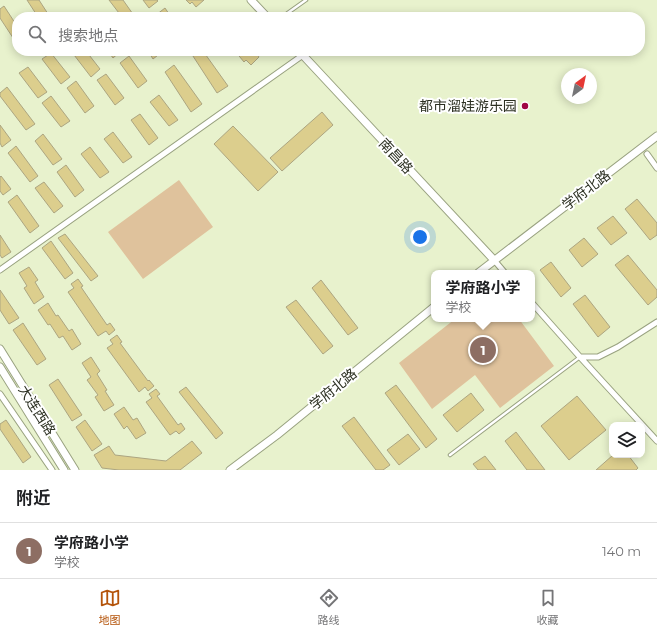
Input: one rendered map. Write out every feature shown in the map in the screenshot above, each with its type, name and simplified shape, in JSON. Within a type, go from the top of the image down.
[{"type":"street","points":[[251,0],[262,12]]},
{"type":"street","points":[[0,270],[297,56]]},
{"type":"street","name":"南昌路","points":[[304,56],[494,260]]},
{"type":"street","name":"学府北路","points":[[482,270],[657,136]]},
{"type":"street","points":[[647,154],[657,168]]},
{"type":"street","points":[[494,260],[502,270]]},
{"type":"street","points":[[535,306],[657,441]]},
{"type":"street","name":"学府北路","points":[[230,470],[277,435],[431,309]]},
{"type":"street","points":[[580,356],[598,358],[657,322]]},
{"type":"street","name":"大连西路","points":[[0,349],[75,470]]},
{"type":"street","name":"大连西路","points":[[0,367],[64,470]]},
{"type":"street","points":[[0,394],[52,470]]},
{"type":"lane","points":[[289,12],[306,0]]},
{"type":"lane","points":[[450,455],[580,356]]},
{"type":"shaded area","points":[[179,180],[213,227],[143,279],[108,232]]},
{"type":"shaded area","points":[[451,322],[521,322],[554,366],[500,408],[475,375],[432,409],[399,363]]},
{"type":"building","points":[[27,0],[39,0],[47,12],[35,12]]},
{"type":"building","points":[[109,0],[123,0],[131,12],[118,12]]},
{"type":"building","points":[[143,0],[157,0],[158,1],[149,8]]},
{"type":"building","points":[[186,0],[204,0],[196,7],[192,2],[190,4]]},
{"type":"building","points":[[4,6],[12,18],[12,36],[0,18],[0,9]]},
{"type":"building","points":[[165,8],[168,12],[160,12]]},
{"type":"building","points":[[46,56],[53,56],[70,77],[61,84],[42,59]]},
{"type":"building","points":[[75,56],[90,56],[100,69],[91,77]]},
{"type":"building","points":[[129,56],[147,81],[138,88],[120,63]]},
{"type":"building","points":[[193,56],[207,56],[228,86],[217,93]]},
{"type":"building","points":[[239,56],[259,57],[251,65],[246,60],[244,62]]},
{"type":"building","points":[[174,65],[202,104],[191,112],[165,72]]},
{"type":"building","points":[[28,67],[47,92],[38,98],[19,73]]},
{"type":"building","points":[[106,74],[124,98],[115,105],[97,80]]},
{"type":"building","points":[[76,81],[94,106],[85,113],[67,88]]},
{"type":"building","points":[[7,87],[35,124],[26,130],[0,96],[0,93]]},
{"type":"building","points":[[159,95],[178,120],[169,126],[150,102]]},
{"type":"building","points":[[51,96],[70,121],[61,127],[42,103]]},
{"type":"building","points":[[322,112],[333,125],[282,171],[270,158]]},
{"type":"building","points":[[140,114],[158,138],[149,145],[131,120]]},
{"type":"building","points":[[0,125],[11,140],[2,147],[0,143]]},
{"type":"building","points":[[233,126],[278,172],[258,191],[214,144]]},
{"type":"building","points":[[113,132],[132,157],[123,163],[104,139]]},
{"type":"building","points":[[43,134],[62,159],[53,165],[35,141]]},
{"type":"building","points":[[16,146],[38,176],[30,182],[8,153]]},
{"type":"building","points":[[90,147],[109,172],[100,178],[81,154]]},
{"type":"building","points":[[66,165],[84,190],[75,197],[57,172]]},
{"type":"building","points":[[1,176],[11,189],[3,195],[0,191]]},
{"type":"building","points":[[44,182],[63,206],[54,213],[35,188]]},
{"type":"building","points":[[17,195],[39,226],[30,233],[8,202]]},
{"type":"building","points":[[637,199],[657,223],[657,235],[650,240],[625,209]]},
{"type":"building","points":[[613,216],[627,233],[611,245],[597,228]]},
{"type":"building","points":[[65,234],[98,276],[91,281],[58,238]]},
{"type":"building","points":[[0,235],[11,252],[2,258],[0,255]]},
{"type":"building","points":[[584,238],[598,254],[582,267],[569,250]]},
{"type":"building","points":[[51,241],[73,273],[65,279],[42,248]]},
{"type":"building","points":[[628,255],[657,290],[657,297],[648,305],[615,265]]},
{"type":"building","points":[[551,262],[571,288],[561,297],[540,270]]},
{"type":"building","points":[[29,267],[38,280],[35,282],[44,297],[34,304],[24,288],[27,286],[19,273]]},
{"type":"building","points":[[78,279],[83,286],[81,287],[107,325],[110,323],[115,330],[109,335],[106,331],[98,336],[68,292],[74,288],[71,284]]},
{"type":"building","points":[[321,280],[358,328],[348,335],[312,288]]},
{"type":"building","points":[[0,290],[19,318],[9,324],[0,310]]},
{"type":"building","points":[[585,295],[610,327],[598,337],[573,304]]},
{"type":"building","points":[[296,300],[333,346],[323,354],[286,307]]},
{"type":"building","points":[[48,303],[56,316],[58,315],[69,331],[72,329],[81,344],[72,350],[63,336],[59,338],[38,310]]},
{"type":"building","points":[[23,323],[46,359],[37,365],[13,330]]},
{"type":"building","points":[[117,335],[122,342],[120,343],[148,381],[149,380],[154,386],[148,391],[145,387],[139,392],[107,348],[113,344],[110,340]]},
{"type":"building","points":[[91,357],[100,371],[97,374],[107,390],[105,391],[114,405],[104,411],[95,397],[98,395],[87,380],[91,377],[82,363]]},
{"type":"building","points":[[58,379],[82,415],[72,421],[49,385]]},
{"type":"building","points":[[396,385],[437,439],[426,448],[385,393]]},
{"type":"building","points":[[186,387],[223,433],[216,439],[179,392]]},
{"type":"building","points":[[156,389],[160,394],[157,396],[178,425],[181,423],[185,429],[179,434],[176,431],[170,435],[146,402],[152,398],[149,394]]},
{"type":"building","points":[[471,393],[484,410],[457,432],[443,415]]},
{"type":"building","points":[[577,396],[606,430],[569,460],[541,426]]},
{"type":"building","points":[[124,407],[133,420],[137,418],[146,433],[136,439],[127,426],[124,429],[114,414]]},
{"type":"building","points":[[354,417],[390,465],[383,470],[376,470],[342,426]]},
{"type":"building","points":[[6,420],[31,457],[23,463],[0,429],[0,424]]},
{"type":"building","points":[[85,420],[102,444],[92,451],[76,427]]},
{"type":"building","points":[[516,432],[545,470],[527,470],[505,441]]},
{"type":"building","points":[[408,434],[420,449],[399,465],[387,450]]},
{"type":"building","points":[[192,441],[202,453],[180,470],[119,470],[102,468],[94,455],[109,446],[115,455],[166,461]]},
{"type":"building","points":[[485,456],[496,470],[478,470],[473,464]]},
{"type":"building","points":[[610,458],[630,458],[638,468],[636,470],[596,470]]},
{"type":"place","name":"都市溜娃游乐园","points":[[525,106]]},
{"type":"place","name":"学府路小学","points":[[483,350]]}]
